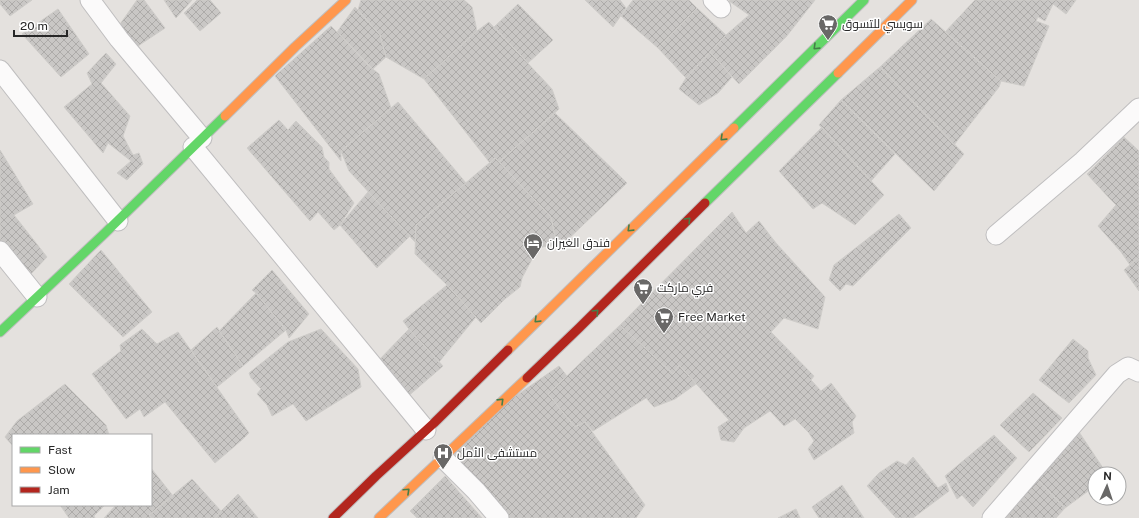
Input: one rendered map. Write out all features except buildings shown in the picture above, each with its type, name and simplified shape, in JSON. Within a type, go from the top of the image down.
[{"type":"main road","points":[[0,332],[118,221],[294,47],[346,0]]},
{"type":"main road","points":[[333,518],[426,430],[864,0]]},
{"type":"main road","points":[[379,518],[585,322],[912,0]]},
{"type":"street","points":[[90,0],[197,143],[426,430]]},
{"type":"street","points":[[0,70],[118,221]]},
{"type":"street","points":[[996,235],[1083,161],[1139,108]]},
{"type":"street","points":[[0,250],[37,297]]},
{"type":"street","points":[[992,518],[1117,374],[1128,367],[1139,372]]},
{"type":"street","points":[[443,458],[476,491],[499,518]]},
{"type":"traffic: fast","points":[[734,128],[864,0]]},
{"type":"traffic: fast","points":[[705,203],[838,73]]},
{"type":"traffic: fast","points":[[0,332],[105,233],[225,116]]},
{"type":"traffic: slow","points":[[225,116],[295,47],[346,0]]},
{"type":"traffic: slow","points":[[838,73],[912,0]]},
{"type":"traffic: slow","points":[[508,350],[734,128]]},
{"type":"traffic: slow","points":[[379,518],[527,378]]},
{"type":"traffic: jam","points":[[527,378],[705,203]]},
{"type":"traffic: jam","points":[[333,518],[434,423],[508,350]]},
{"type":"place","name":"سويسي للتسوق","points":[[828,41]]},
{"type":"place","name":"فندق الغيران","points":[[533,260]]},
{"type":"place","name":"فري ماركت","points":[[643,305]]},
{"type":"place","name":"Free Market","points":[[664,334]]},
{"type":"place","name":"مستشفى الأمل","points":[[443,470]]}]
